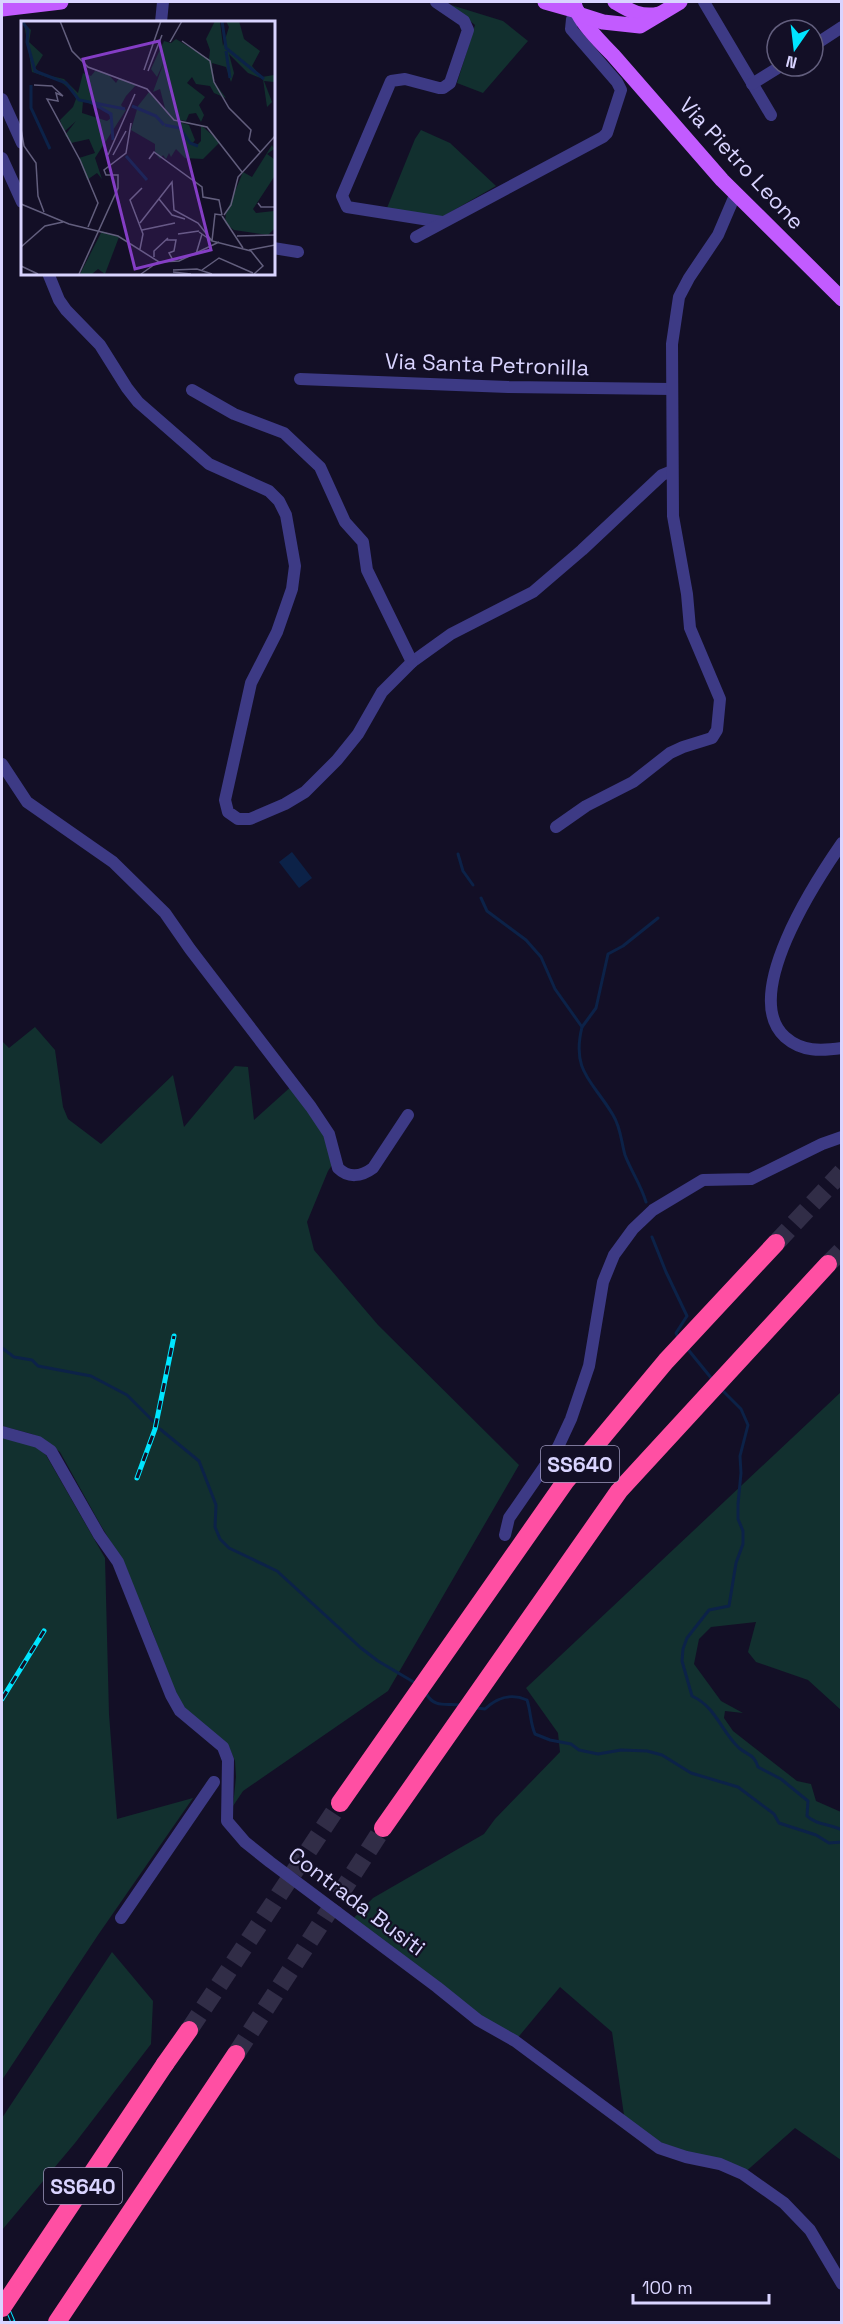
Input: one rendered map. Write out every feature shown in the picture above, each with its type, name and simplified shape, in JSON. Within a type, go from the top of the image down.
[{"type":"highway","name":"SS640","points":[[340,1803],[566,1482],[666,1361],[776,1243]]},
{"type":"highway","name":"SS640","points":[[383,1828],[619,1491],[828,1264]]},
{"type":"highway","name":"SS640","points":[[2,2308],[189,2030]]},
{"type":"highway","name":"SS640","points":[[57,2322],[236,2054]]},
{"type":"main road","points":[[2,9],[61,2]]},
{"type":"main road","points":[[545,2],[592,11],[630,12],[643,15],[662,13]]},
{"type":"main road","points":[[625,2],[644,13],[662,13]]},
{"type":"main road","points":[[592,11],[622,25],[640,26],[680,2]]},
{"type":"main road","points":[[592,11],[608,38],[614,55]]},
{"type":"main road","name":"Via Pietro Leone","points":[[592,11],[595,38],[614,55],[736,193],[842,299]]},
{"type":"main road","points":[[608,38],[614,28],[622,25]]},
{"type":"street","points":[[160,21],[164,2]]},
{"type":"street","points":[[436,2],[467,25],[467,37],[448,86],[438,88],[400,79],[391,81],[342,196],[347,207],[442,222]]},
{"type":"street","points":[[704,2],[771,115]]},
{"type":"street","points":[[416,237],[607,133],[621,90],[617,82],[571,29],[572,19],[592,11]]},
{"type":"street","points":[[825,38],[842,27]]},
{"type":"street","points":[[752,84],[765,76]]},
{"type":"street","points":[[2,99],[21,141]]},
{"type":"street","points":[[2,158],[21,200]]},
{"type":"street","points":[[556,827],[586,806],[633,782],[670,753],[712,738],[717,730],[720,705],[718,693],[690,628],[687,594],[673,516],[674,325],[679,297],[718,235],[736,193]]},
{"type":"street","points":[[274,248],[298,252]]},
{"type":"street","points":[[48,274],[66,310],[100,345],[138,402],[209,464],[269,491],[279,501],[286,515],[293,551],[294,579],[281,622],[251,683],[225,800],[228,812],[233,817],[249,819],[285,804],[314,784],[355,738],[382,692],[412,662],[451,634],[533,592],[582,550],[662,475],[672,471]]},
{"type":"street","name":"Via Santa Petronilla","points":[[300,379],[508,387],[672,389]]},
{"type":"street","points":[[192,390],[234,414],[284,433],[320,467],[345,522],[363,542],[367,570],[412,662]]},
{"type":"street","points":[[2,764],[27,802],[113,862],[165,913],[311,1107],[329,1134],[338,1168],[341,1171],[356,1175],[373,1168],[408,1115]]},
{"type":"street","points":[[842,843],[809,893],[778,965],[770,997],[774,1020],[788,1040],[811,1050],[842,1048]]},
{"type":"street","points":[[505,1535],[509,1518],[543,1471],[571,1419],[589,1366],[603,1282],[614,1255],[633,1229],[653,1210],[703,1180],[751,1179],[822,1144],[842,1137]]},
{"type":"street","name":"Contrada Busiti","points":[[2,1432],[38,1442],[51,1451],[99,1535],[118,1562],[171,1695],[180,1711],[223,1747],[228,1760],[227,1821],[245,1842],[478,2020],[515,2041],[659,2148],[686,2157],[720,2164],[743,2174],[784,2203],[810,2230],[842,2284]]},
{"type":"street","points":[[121,1918],[214,1782]]},
{"type":"green space","points":[[451,5],[503,21],[528,41],[483,93],[457,83],[475,25]]},
{"type":"green space","points":[[421,130],[450,143],[496,186],[440,218],[387,208],[415,139]]},
{"type":"green space","points":[[35,1027],[55,1050],[63,1107],[68,1119],[101,1144],[173,1075],[184,1127],[235,1066],[248,1067],[254,1120],[294,1084],[311,1107],[336,1159],[328,1171],[307,1222],[314,1250],[378,1325],[519,1465],[388,1691],[243,1791],[233,1806],[235,1761],[229,1747],[188,1713],[174,1691],[126,1567],[60,1452],[45,1440],[32,1434],[2,1426],[2,1041],[9,1048]]},
{"type":"green space","points":[[841,1392],[841,1710],[808,1680],[756,1662],[748,1652],[756,1622],[711,1627],[699,1639],[694,1664],[721,1701],[743,1713],[725,1711],[724,1718],[733,1731],[797,1781],[811,1784],[816,1801],[841,1812],[841,2160],[795,2128],[743,2174],[686,2157],[625,2122],[612,2032],[560,1987],[515,2041],[349,1923],[373,1898],[484,1834],[495,1819],[560,1752],[558,1733],[526,1688]]},
{"type":"green space","points":[[2,1437],[34,1445],[46,1455],[105,1558],[109,1714],[117,1819],[193,1798],[98,1935],[2,2080]]},
{"type":"green space","points":[[112,1952],[153,2001],[151,2044],[75,2143],[2,2230],[2,2118]]},
{"type":"water","points":[[292,852],[312,878],[299,888],[279,862]]},
{"type":"waterway","points":[[458,854],[463,871],[473,885]]},
{"type":"waterway","points":[[481,898],[487,911],[526,940],[541,957],[555,989],[582,1027],[579,1042],[582,1066],[616,1120],[625,1155],[646,1202]]},
{"type":"waterway","points":[[582,1027],[596,1008],[608,954],[623,946],[658,918]]},
{"type":"waterway","points":[[652,1237],[687,1316],[676,1333],[678,1337]]},
{"type":"waterway","points":[[686,1347],[712,1379]]},
{"type":"waterway","points":[[2,1348],[14,1357],[32,1360],[38,1366],[91,1376],[127,1395],[153,1421]]},
{"type":"waterway","points":[[720,1388],[741,1409],[748,1425],[740,1456],[738,1519],[743,1531],[743,1544],[736,1563],[729,1606],[709,1610],[687,1638],[682,1661],[692,1696],[707,1706],[739,1748],[753,1757],[758,1767],[781,1779],[808,1801],[807,1816],[819,1823],[842,1830]]},
{"type":"waterway","points":[[160,1429],[199,1461],[216,1505],[215,1527],[220,1539],[229,1548],[277,1571],[361,1648],[417,1684]]},
{"type":"waterway","points":[[426,1693],[437,1703],[461,1705]]},
{"type":"waterway","points":[[477,1708],[485,1709],[505,1697],[527,1700],[535,1734],[571,1744],[579,1750],[598,1754],[621,1750],[647,1751],[662,1755],[691,1773],[738,1787],[774,1814],[779,1823],[816,1835],[829,1843],[842,1842]]},
{"type":"tunnel","points":[[776,1243],[842,1172]]},
{"type":"tunnel","points":[[828,1264],[842,1250]]},
{"type":"tunnel","points":[[189,2030],[340,1803]]},
{"type":"tunnel","points":[[236,2054],[383,1828]]},
{"type":"railway","points":[[137,1478],[155,1429],[174,1336]]},
{"type":"railway","points":[[2,1699],[44,1631]]},
{"type":"railway","points":[[2,2296],[13,2322]]}]
